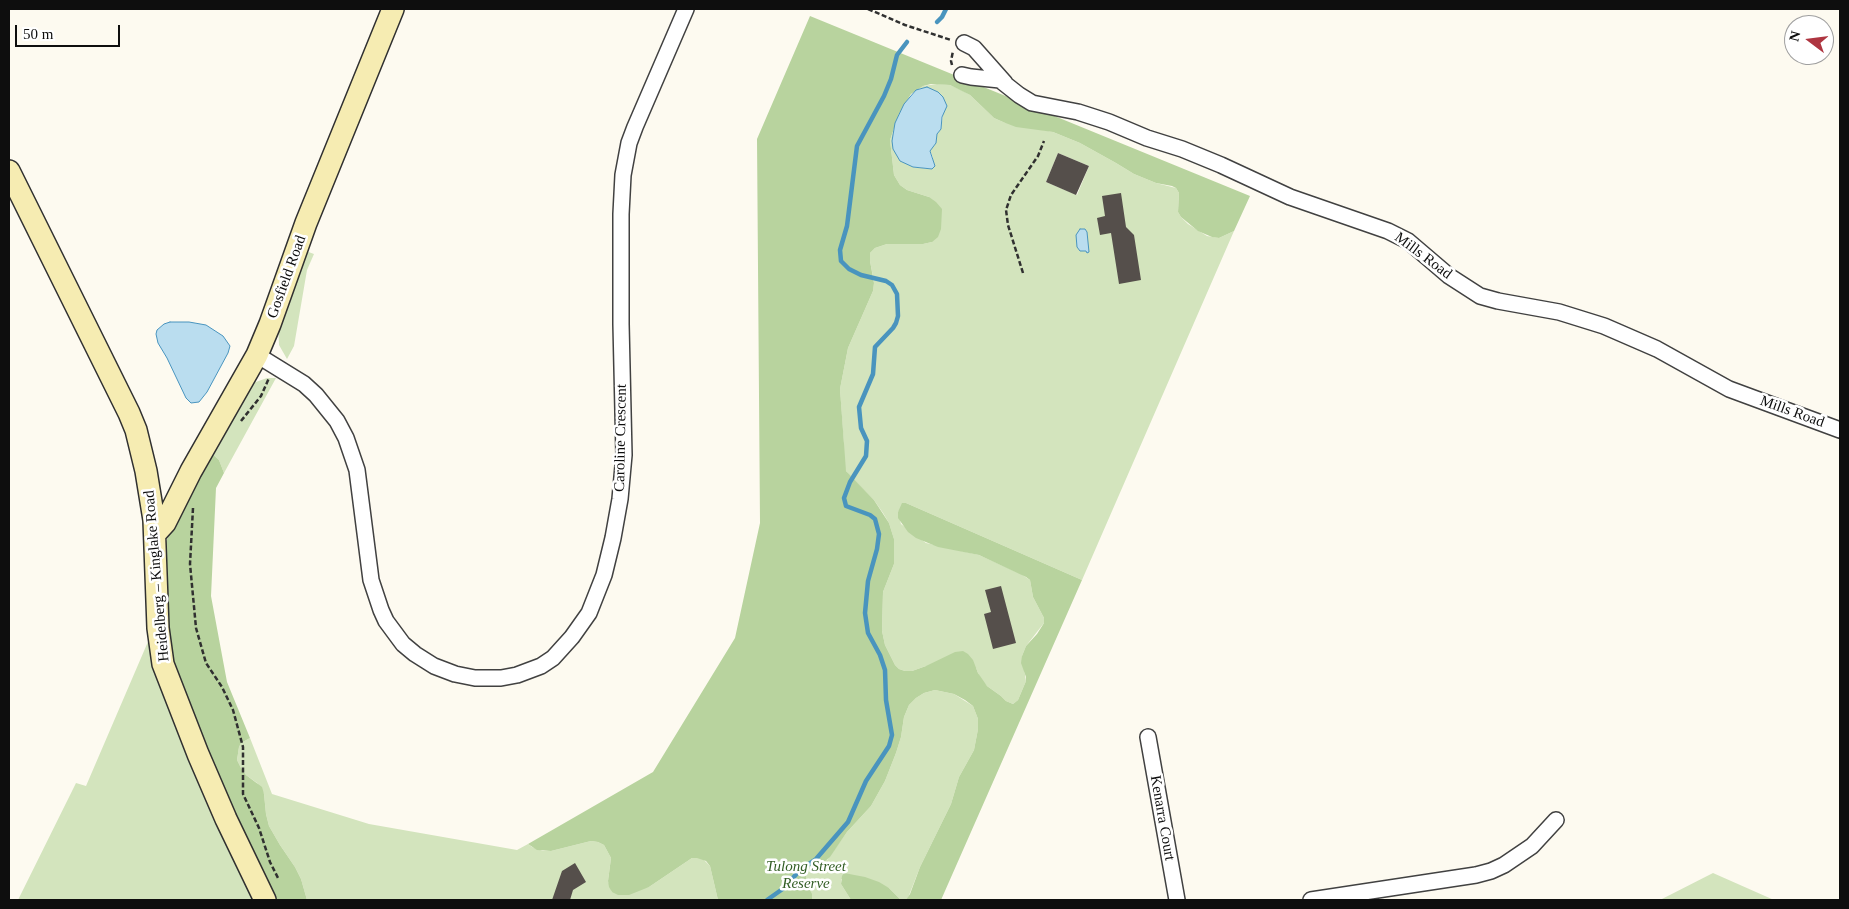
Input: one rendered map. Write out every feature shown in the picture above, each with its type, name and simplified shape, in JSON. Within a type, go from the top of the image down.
[{"type":"main road","name":"Gosfield Road","points":[[155,534],[165,523],[191,471],[266,360],[306,223],[394,9]]},
{"type":"main road","name":"Heidelberg – Kinglake Road","points":[[9,171],[129,413],[142,449],[155,534],[158,628],[163,664],[226,819],[266,900]]},
{"type":"street","name":"Caroline Crescent","points":[[266,360],[304,384],[316,395],[337,421],[346,438],[357,470],[371,580],[386,621],[403,644],[434,666],[454,674],[475,678],[501,678],[517,675],[541,666],[553,658],[572,637],[589,613],[604,576],[614,538],[624,456],[620,324],[623,176],[635,127],[686,9]]},
{"type":"street","name":"Mills Road","points":[[964,43],[974,48],[1005,83],[1032,103],[1078,112],[1109,122],[1221,165],[1290,197],[1399,236],[1414,246],[1449,276],[1480,296],[1559,312],[1604,326],[1657,349],[1728,389],[1840,430]]},
{"type":"street","name":"Mills Road","points":[[962,75],[994,79],[1005,83]]},
{"type":"street","name":"Kenarra Court","points":[[1148,736],[1177,900]]},
{"type":"street","points":[[1311,900],[1476,876],[1504,865],[1532,846],[1556,820]]},
{"type":"path","points":[[868,9],[905,25],[964,43]]},
{"type":"path","points":[[962,75],[956,70],[951,60],[954,48],[958,44],[964,43]]},
{"type":"path","points":[[1023,273],[1008,225],[1006,210],[1011,195],[1038,156],[1044,141]]},
{"type":"path","points":[[237,425],[261,396],[266,360]]},
{"type":"path","points":[[193,504],[190,564],[196,628],[206,663],[222,687],[233,710],[243,747],[243,794],[259,828],[270,862],[280,880]]},
{"type":"green space","name":"Tulong Street Reserve","points":[[810,16],[1250,196],[1234,231],[1219,238],[1212,237],[1198,231],[1181,217],[1178,212],[1179,193],[1172,186],[1156,183],[1134,174],[1080,143],[1053,132],[1016,127],[994,118],[970,95],[950,85],[931,84],[923,86],[911,94],[899,114],[890,140],[894,175],[900,185],[907,190],[929,197],[936,202],[942,209],[941,229],[938,237],[932,242],[923,244],[887,244],[875,248],[870,253],[874,283],[873,291],[848,348],[840,389],[846,471],[874,500],[889,523],[894,539],[894,564],[883,592],[882,631],[885,645],[895,665],[905,671],[912,671],[955,652],[963,651],[973,660],[978,673],[987,686],[1006,701],[1013,704],[1018,700],[1026,681],[1021,663],[1022,656],[1026,646],[1044,623],[1044,618],[1033,597],[1030,580],[979,555],[938,547],[916,538],[908,532],[898,518],[898,512],[902,503],[906,503],[1082,580],[941,900],[906,900],[951,804],[959,777],[974,750],[978,719],[973,706],[965,700],[954,694],[935,690],[924,693],[909,705],[904,717],[896,753],[885,781],[871,806],[847,832],[830,857],[824,862],[813,865],[806,873],[806,883],[812,894],[812,900],[718,900],[710,866],[706,861],[697,858],[692,858],[649,887],[629,895],[618,895],[612,892],[609,887],[611,858],[604,845],[591,841],[551,851],[537,850],[528,844],[653,772],[735,638],[760,523],[757,139]]},
{"type":"green space","points":[[950,85],[970,95],[994,118],[1003,122],[1053,132],[1080,143],[1134,174],[1156,183],[1176,188],[1179,193],[1178,212],[1181,217],[1188,224],[1207,236],[1219,238],[1234,231],[1082,580],[906,503],[898,512],[901,524],[926,543],[979,555],[1030,580],[1033,597],[1044,618],[1044,623],[1026,646],[1022,656],[1026,681],[1018,700],[1013,704],[1006,701],[987,686],[981,680],[976,668],[926,666],[912,671],[905,671],[895,665],[885,645],[882,631],[883,592],[894,564],[894,539],[889,523],[883,513],[874,500],[850,476],[844,465],[840,389],[848,348],[873,291],[874,282],[870,253],[875,248],[887,244],[923,244],[932,242],[929,197],[907,190],[900,185],[894,175],[890,140],[893,132],[893,149],[913,167],[932,169],[933,158],[930,150],[934,146],[937,134],[941,129],[943,115],[921,88],[916,90],[923,86]],"holes":[[[1058,153],[1089,166],[1077,195],[1046,182]]]},
{"type":"green space","points":[[303,250],[314,254],[307,270],[294,346],[287,359],[279,345],[278,322]]},
{"type":"green space","points":[[267,378],[276,378],[224,473],[219,460],[209,451],[247,389],[253,383]]},
{"type":"green space","points":[[209,451],[219,460],[224,473],[216,488],[211,596],[227,682],[250,738],[241,743],[237,760],[246,775],[262,787],[269,826],[295,867],[301,879],[307,900],[272,900],[247,849],[169,657],[164,560],[166,543],[170,529]]},
{"type":"green space","points":[[153,630],[259,900],[18,900],[76,783],[86,786]]},
{"type":"green space","name":"Tulong Street Reserve","points":[[935,690],[954,694],[973,706],[978,719],[978,729],[974,750],[959,777],[951,804],[920,867],[908,898],[901,900],[889,888],[841,879],[841,884],[851,900],[767,900],[803,820],[827,860],[847,832],[871,806],[885,781],[896,753],[904,717],[909,705],[924,693]]},
{"type":"green space","points":[[250,738],[272,794],[369,824],[517,850],[528,844],[543,851],[551,851],[591,841],[598,842],[604,845],[611,858],[608,881],[612,892],[649,887],[692,858],[702,858],[710,866],[718,900],[307,900],[301,879],[295,867],[269,826],[264,794],[257,783],[246,775],[237,760],[241,743]]},
{"type":"green space","points":[[844,873],[879,882],[889,888],[901,900],[851,900],[841,884]]},
{"type":"green space","points":[[1713,873],[1774,900],[1660,900]]},
{"type":"water","points":[[927,87],[938,92],[943,97],[947,106],[942,117],[941,129],[937,134],[936,143],[930,151],[935,166],[932,169],[913,167],[900,161],[893,149],[892,141],[895,123],[904,104],[916,90]]},
{"type":"water","points":[[1080,229],[1085,229],[1087,232],[1089,252],[1087,253],[1086,251],[1080,251],[1077,247],[1076,235]]},
{"type":"water","points":[[170,322],[189,322],[206,325],[223,336],[230,346],[207,392],[199,402],[191,403],[186,398],[158,343],[157,330]]},
{"type":"building","points":[[1058,153],[1089,166],[1076,195],[1046,182]]},
{"type":"building","points":[[1121,193],[1126,227],[1134,235],[1141,280],[1119,284],[1111,233],[1100,235],[1097,218],[1105,216],[1102,196]]},
{"type":"building","points":[[1001,586],[1016,643],[993,649],[984,614],[991,612],[985,590]]},
{"type":"building","points":[[575,863],[586,882],[573,890],[570,900],[552,900],[562,871]]},
{"type":"waterway","points":[[937,22],[946,9]]},
{"type":"waterway","points":[[767,900],[784,888],[800,870],[816,859],[848,822],[866,781],[889,746],[892,735],[886,700],[885,670],[880,655],[868,633],[865,613],[868,581],[879,534],[875,519],[870,515],[846,506],[844,498],[850,482],[866,456],[867,441],[861,428],[859,407],[873,374],[875,347],[896,323],[898,316],[897,294],[892,285],[886,281],[861,275],[849,269],[841,261],[840,250],[847,226],[857,146],[884,96],[891,79],[897,55],[907,42]]}]
